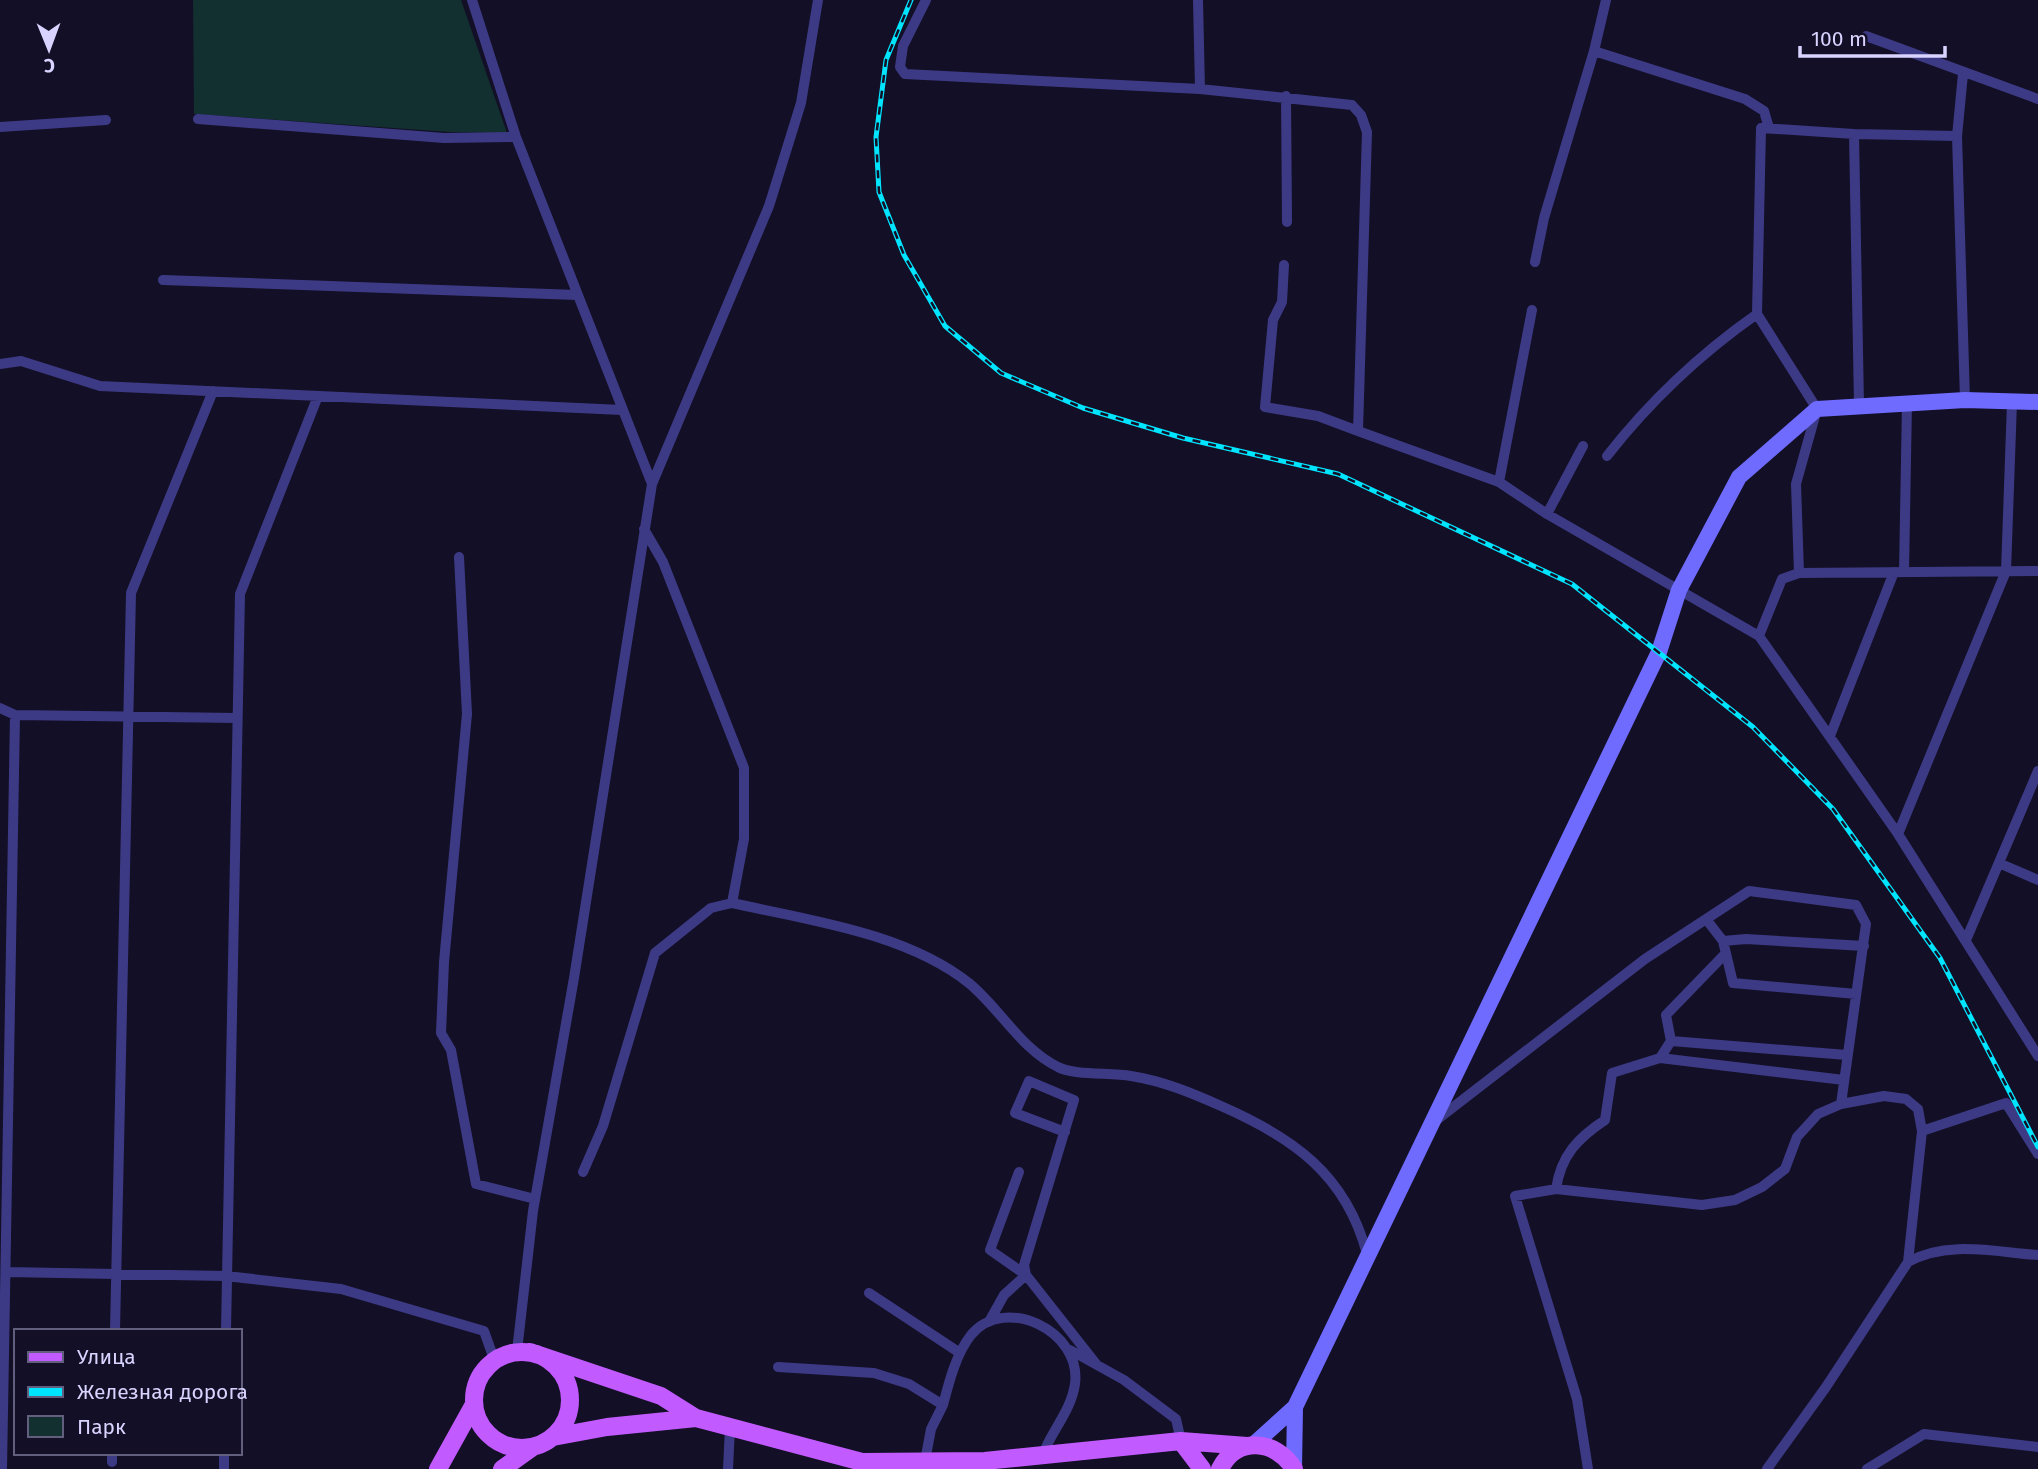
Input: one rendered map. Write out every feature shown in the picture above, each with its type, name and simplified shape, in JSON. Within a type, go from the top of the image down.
[{"type":"main road","points":[[523,1351],[557,1366],[568,1387],[569,1410],[564,1425],[553,1437]]},
{"type":"main road","points":[[438,1469],[473,1406],[477,1380],[494,1360],[523,1351],[661,1396],[696,1418],[862,1462],[925,1461],[986,1465],[1181,1441],[1250,1445],[1278,1451],[1294,1469]]},
{"type":"main road","points":[[473,1406],[478,1422],[488,1435],[502,1444],[517,1448],[534,1447]]},
{"type":"main road","points":[[502,1469],[553,1437],[607,1427],[696,1418]]},
{"type":"main road","points":[[1181,1441],[1202,1469]]},
{"type":"main road","points":[[1220,1469],[1227,1457],[1250,1445]]},
{"type":"street","points":[[472,0],[516,137],[652,484]]},
{"type":"street","points":[[523,1351],[535,1199],[574,978],[652,484],[769,206],[801,103],[818,0]]},
{"type":"street","points":[[926,0],[903,46],[900,67],[905,74],[1200,89],[1352,105],[1361,115],[1367,132],[1358,431]]},
{"type":"street","points":[[1198,0],[1200,89]]},
{"type":"street","points":[[1535,262],[1544,218],[1594,51],[1606,0]]},
{"type":"street","points":[[1866,36],[2038,99]]},
{"type":"street","points":[[1594,51],[1745,99],[1765,111],[1769,128]]},
{"type":"street","points":[[1964,74],[1957,136],[1965,400]]},
{"type":"street","points":[[1286,96],[1287,222]]},
{"type":"street","points":[[198,119],[444,138],[516,137]]},
{"type":"street","points":[[0,127],[106,120]]},
{"type":"street","points":[[1799,573],[1796,484],[1817,409],[1757,314],[1762,128],[1854,134],[1957,136]]},
{"type":"street","points":[[1854,134],[1859,405]]},
{"type":"street","points":[[1284,265],[1282,302],[1273,320],[1265,407],[1318,415],[1499,482],[1547,514],[1759,636],[1898,834],[2037,1048]]},
{"type":"street","points":[[163,280],[577,295]]},
{"type":"street","points":[[1499,482],[1532,310]]},
{"type":"street","points":[[1607,456],[1634,421],[1715,343],[1757,314]]},
{"type":"street","points":[[0,364],[21,361],[100,386],[622,410]]},
{"type":"street","points":[[116,1329],[131,593],[213,391]]},
{"type":"street","points":[[226,1329],[240,594],[318,396]]},
{"type":"street","points":[[1250,1445],[1295,1406],[1659,652],[1679,590],[1739,477],[1817,409],[1965,400],[2038,402]]},
{"type":"street","points":[[1898,834],[2006,571],[2012,402]]},
{"type":"street","points":[[1829,736],[1899,572],[1907,403]]},
{"type":"street","points":[[1547,514],[1583,446]]},
{"type":"street","points":[[644,529],[663,562],[744,768],[744,839],[732,903]]},
{"type":"street","points":[[459,557],[467,714],[444,962],[441,1033],[451,1050],[476,1185],[535,1199]]},
{"type":"street","points":[[1759,636],[1782,579],[1799,573],[2038,571]]},
{"type":"street","points":[[0,708],[16,715],[237,718]]},
{"type":"street","points":[[2,1469],[16,715]]},
{"type":"street","points":[[1966,940],[2001,864],[2038,771]]},
{"type":"street","points":[[2001,864],[2038,880]]},
{"type":"street","points":[[1429,1125],[1486,1085],[1645,959],[1749,891],[1856,905],[1866,924],[1841,1104]]},
{"type":"street","points":[[583,1172],[603,1126],[655,953],[710,908],[732,903],[845,929],[926,956],[970,984],[1030,1046],[1059,1068],[1131,1076],[1185,1090],[1268,1127],[1305,1152],[1333,1185],[1359,1227],[1367,1254]]},
{"type":"street","points":[[1706,919],[1725,947],[1733,983],[1856,994]]},
{"type":"street","points":[[1660,1058],[1671,1041],[1666,1015],[1725,947],[1746,939],[1864,946]]},
{"type":"street","points":[[1671,1041],[1847,1055]]},
{"type":"street","points":[[1556,1189],[1558,1174],[1580,1136],[1605,1120],[1612,1073],[1660,1058],[1844,1080]]},
{"type":"street","points":[[1026,1275],[1024,1265],[1065,1132],[1074,1100],[1029,1081],[1015,1113],[1065,1132]]},
{"type":"street","points":[[1588,1469],[1577,1399],[1515,1196],[1556,1189],[1702,1205],[1735,1200],[1762,1187],[1785,1169],[1797,1137],[1818,1114],[1841,1104],[1884,1096],[1906,1098],[1918,1109],[1922,1131],[1908,1262]]},
{"type":"street","points":[[1922,1131],[2006,1103],[2038,1154]]},
{"type":"street","points":[[1019,1172],[990,1250],[1026,1275],[1097,1365]]},
{"type":"street","points":[[1767,1469],[1826,1387],[1908,1262],[1925,1252],[1946,1248],[2038,1255]]},
{"type":"street","points":[[6,1272],[226,1276],[341,1289],[484,1331],[494,1360]]},
{"type":"street","points":[[925,1461],[931,1429],[943,1405],[960,1353],[971,1334],[990,1320],[1004,1295],[1026,1275]]},
{"type":"street","points":[[869,1293],[960,1353]]},
{"type":"street","points":[[990,1320],[1020,1319],[1046,1325],[1070,1350],[1124,1380],[1176,1419],[1181,1441]]},
{"type":"street","points":[[1042,1456],[1053,1428],[1070,1408],[1076,1381],[1070,1350]]},
{"type":"street","points":[[778,1367],[874,1373],[909,1384],[943,1405]]},
{"type":"street","points":[[1294,1469],[1295,1406]]},
{"type":"street","points":[[728,1469],[730,1427]]},
{"type":"street","points":[[1867,1469],[1924,1434],[2038,1447]]},
{"type":"green space","points":[[193,0],[461,0],[507,133],[450,132],[194,114]]},
{"type":"railway","points":[[911,0],[886,60],[876,137],[879,192],[904,255],[945,326],[1001,373],[1083,408],[1183,438],[1338,474],[1572,584],[1753,727],[1833,809],[1940,958],[2038,1147]]}]
